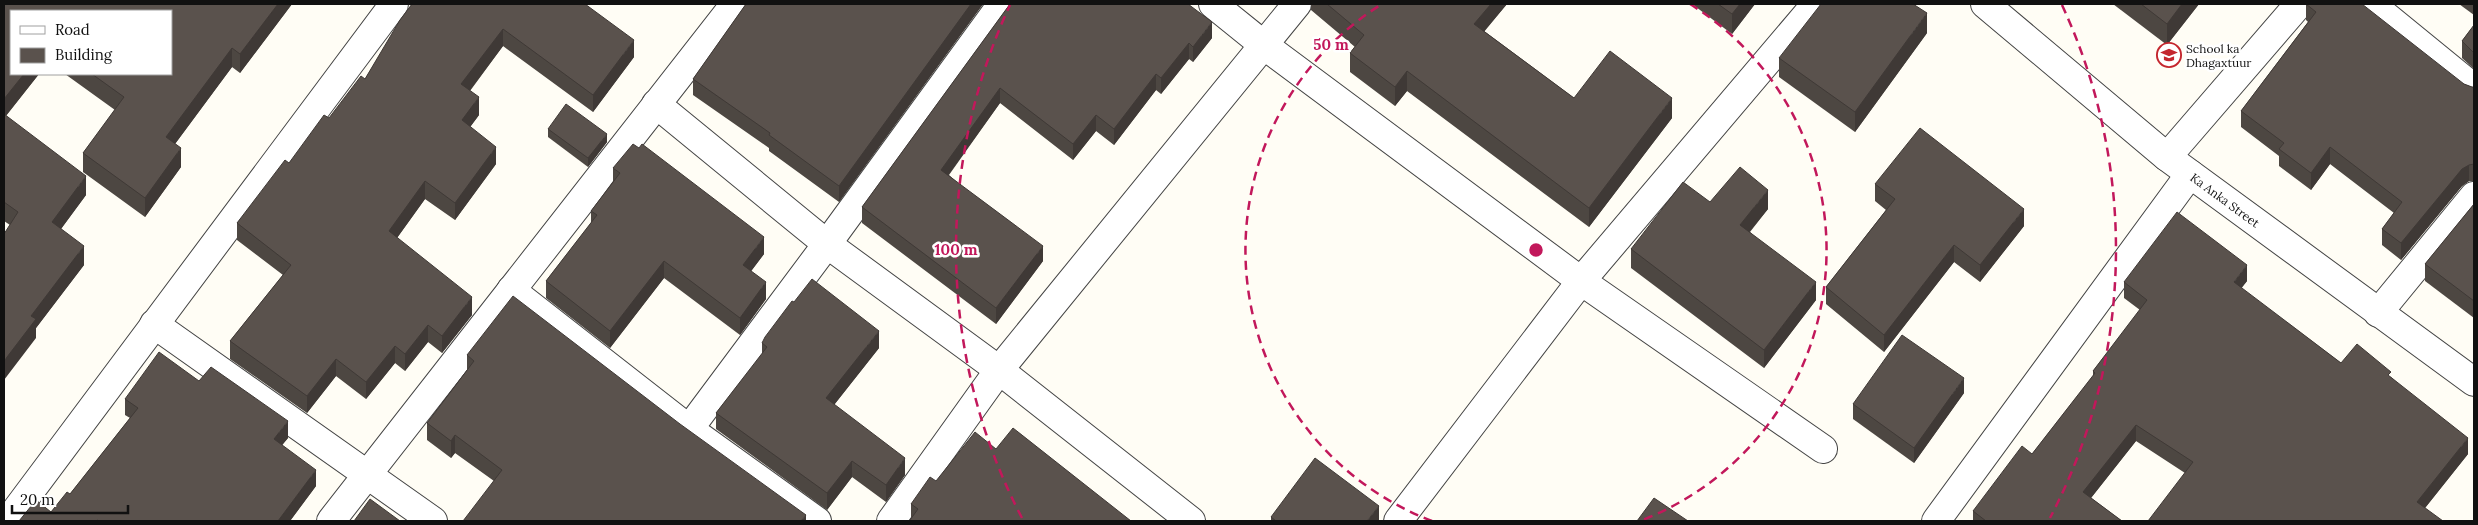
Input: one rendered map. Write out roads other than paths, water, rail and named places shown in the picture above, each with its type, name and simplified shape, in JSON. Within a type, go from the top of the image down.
[{"type":"street","points":[[8,521],[394,4]]},
{"type":"street","points":[[331,521],[735,4]]},
{"type":"street","points":[[689,429],[828,244],[1002,4]]},
{"type":"street","points":[[1214,4],[1265,46],[1581,281],[1823,449]]},
{"type":"street","points":[[891,521],[999,370],[1265,46],[1297,4]]},
{"type":"street","points":[[1398,521],[1581,281],[1816,4]]},
{"type":"street","name":"Ka Anka Street","points":[[1985,4],[2190,174],[2474,382]]},
{"type":"street","points":[[2167,156],[2300,4]]},
{"type":"street","points":[[2371,4],[2474,88]]},
{"type":"street","points":[[656,104],[828,244],[999,370],[1192,521]]},
{"type":"street","points":[[1936,521],[2190,174]]},
{"type":"street","points":[[2378,313],[2474,196]]},
{"type":"street","points":[[511,290],[689,429],[817,521]]},
{"type":"street","points":[[154,324],[433,521]]},
{"type":"place","name":"School ka Dhagaxtuur","points":[[2169,55]]}]
